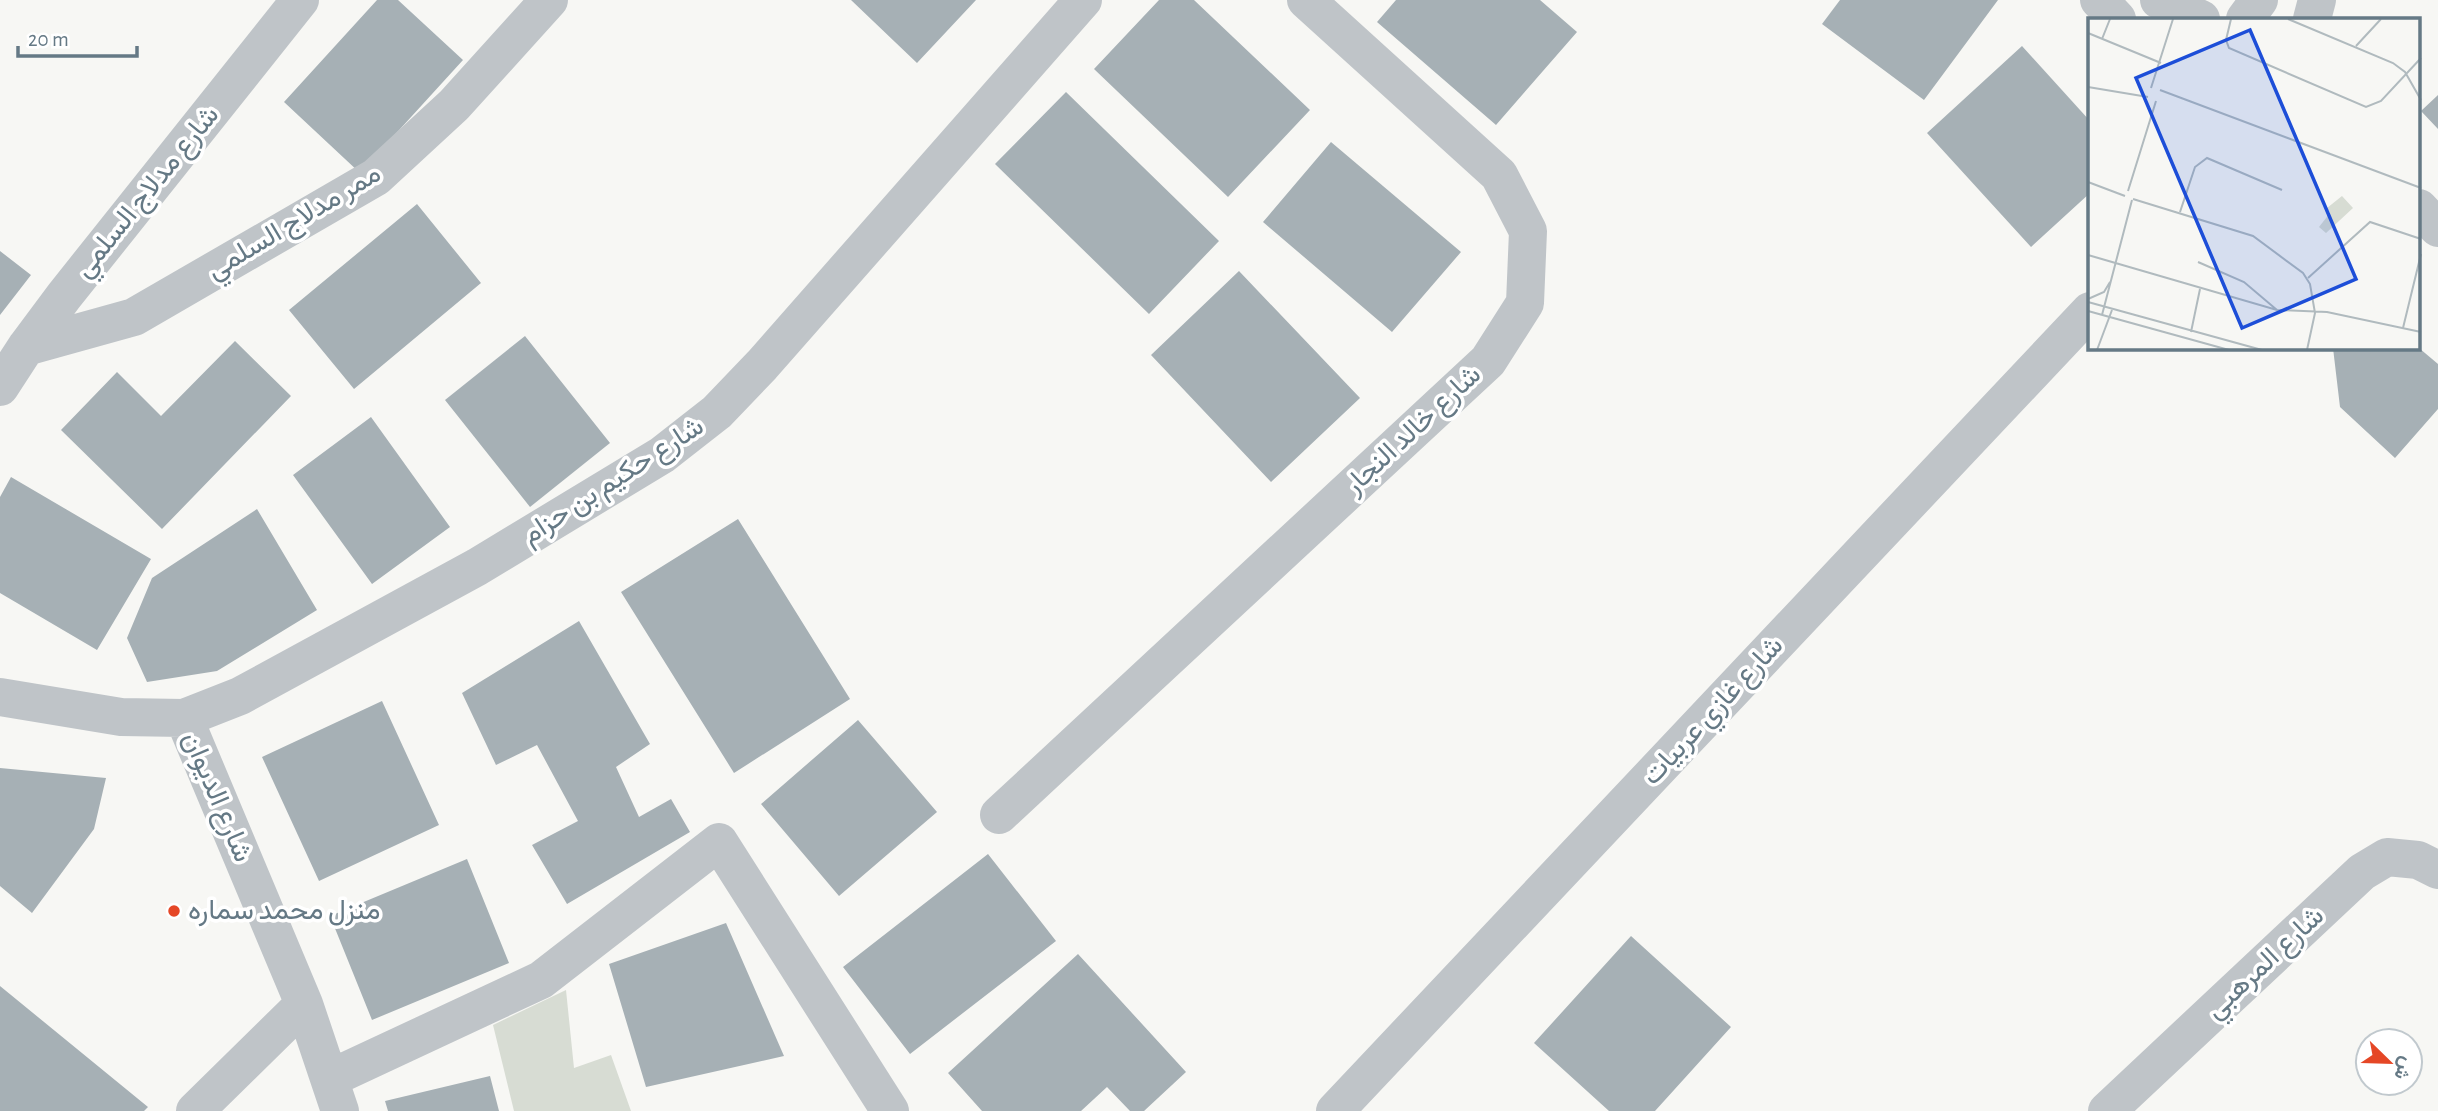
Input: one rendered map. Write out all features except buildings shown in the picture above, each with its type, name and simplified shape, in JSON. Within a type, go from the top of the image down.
[{"type":"street","name":"شارع مدلاج السلمي","points":[[0,387],[26,347],[300,0]]},
{"type":"street","name":"ممر مدلاج السلمي","points":[[26,347],[134,317],[376,177],[454,105],[549,0]]},
{"type":"street","name":"شارع حكيم بن حزام","points":[[0,697],[121,717],[184,718],[240,696],[477,567],[662,455],[717,412],[771,355],[1083,0]]},
{"type":"street","name":"شارع خالد النجار","points":[[999,815],[1488,361],[1525,303],[1528,231],[1499,175],[1306,0]]},
{"type":"street","points":[[2099,0],[2116,18]]},
{"type":"street","points":[[2159,0],[2199,18]]},
{"type":"street","points":[[2246,18],[2259,0]]},
{"type":"street","points":[[2312,18],[2317,0]]},
{"type":"street","points":[[2420,209],[2438,230]]},
{"type":"street","points":[[2420,224],[2438,230]]},
{"type":"street","name":"شارع غازي عربيات","points":[[1335,1111],[2088,313]]},
{"type":"street","name":"شارع الديوان","points":[[184,718],[304,1003],[335,1094]]},
{"type":"street","points":[[335,1094],[541,979],[719,842],[890,1111]]},
{"type":"street","name":"شارع المرهبي","points":[[2107,1111],[2362,872],[2387,857],[2418,860],[2438,870]]},
{"type":"street","points":[[195,1111],[304,1003]]},
{"type":"shaded area","points":[[566,990],[574,1068],[611,1055],[631,1111],[514,1111],[493,1025]]},
{"type":"place","name":"منزل محمد سماره","points":[[174,911]]}]
